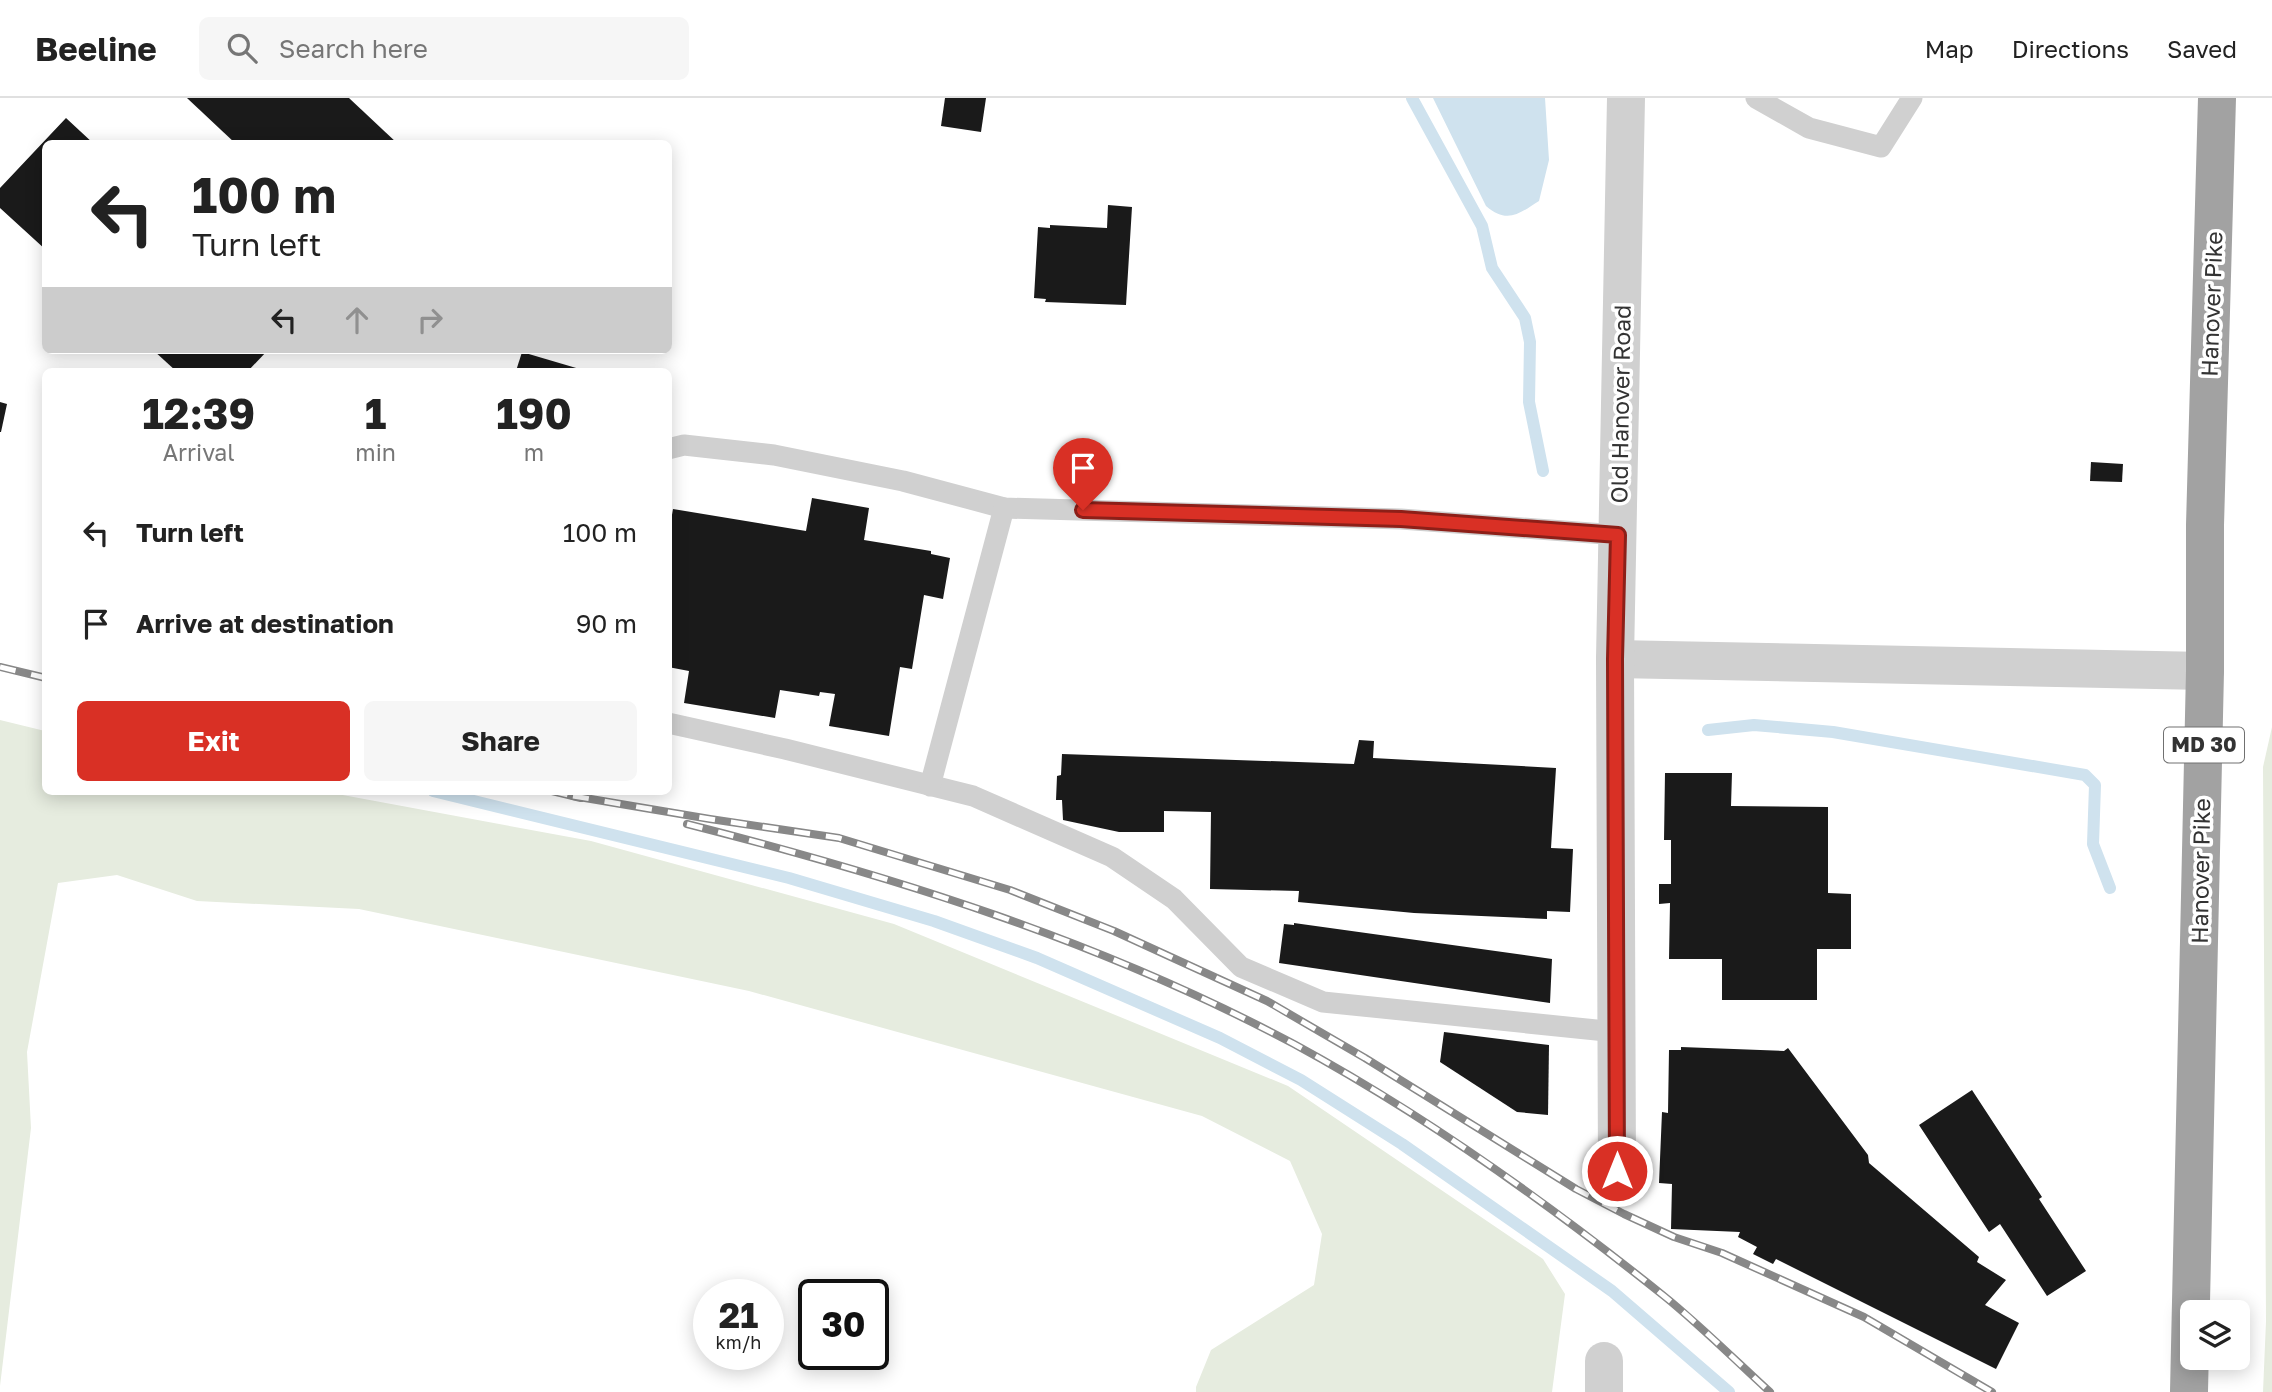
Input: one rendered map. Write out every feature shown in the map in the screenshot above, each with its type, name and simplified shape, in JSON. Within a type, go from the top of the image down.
[{"type":"highway","name":"Hanover Pike","points":[[2189,1392],[2205,671],[2205,525],[2217,98]]},
{"type":"street","name":"Old Hanover Road","points":[[1617,1171],[1615,659],[1626,98]]},
{"type":"street","points":[[1615,659],[2205,671]]},
{"type":"lane","points":[[1756,98],[1809,128],[1881,147],[1912,98]]},
{"type":"lane","points":[[672,448],[684,445],[774,455],[903,481],[1004,508],[1401,519],[1618,535]]},
{"type":"lane","points":[[930,786],[1004,508]]},
{"type":"lane","points":[[672,724],[974,796],[1112,857],[1174,899],[1241,967],[1323,1002],[1616,1032]]},
{"type":"shaded area","points":[[0,720],[42,730],[42,795],[343,795],[591,841],[894,924],[1288,1086],[1543,1259],[1565,1294],[1552,1392],[1196,1392],[1211,1350],[1314,1285],[1322,1234],[1290,1161],[1202,1116],[749,991],[359,909],[197,901],[117,875],[58,883],[27,1052],[31,1128],[0,1386]]},
{"type":"shaded area","points":[[2272,727],[2272,1392],[2263,1392],[2266,1321],[2263,767]]},
{"type":"water","points":[[1433,98],[1545,98],[1549,160],[1539,201],[1519,213],[1507,216],[1500,215],[1486,206]]},
{"type":"building","points":[[187,98],[349,98],[394,140],[232,140]]},
{"type":"building","points":[[945,98],[986,98],[981,132],[941,126]]},
{"type":"building","points":[[66,118],[90,140],[45,140]]},
{"type":"building","points":[[42,143],[42,246],[0,208],[0,188]]},
{"type":"building","points":[[1108,205],[1132,207],[1126,305],[1045,302],[1046,299],[1034,298],[1038,227],[1050,228],[1050,225],[1107,228]]},
{"type":"building","points":[[157,354],[264,354],[251,368],[173,368]]},
{"type":"building","points":[[521,354],[529,354],[576,368],[517,368]]},
{"type":"building","points":[[0,402],[7,404],[1,432],[0,432]]},
{"type":"building","points":[[2091,462],[2123,464],[2122,482],[2090,481]]},
{"type":"building","points":[[812,498],[869,508],[864,540],[931,551],[931,554],[950,558],[943,599],[924,595],[912,669],[900,667],[889,736],[829,726],[835,694],[820,692],[819,696],[780,690],[775,718],[684,703],[689,671],[672,668],[673,509],[806,531]]},
{"type":"building","points":[[1359,740],[1374,741],[1373,758],[1556,768],[1551,848],[1573,849],[1570,912],[1547,911],[1547,919],[1414,913],[1298,902],[1299,891],[1210,889],[1211,812],[1164,811],[1164,832],[1119,832],[1063,820],[1062,800],[1056,800],[1057,776],[1061,775],[1062,754],[1354,764]]},
{"type":"building","points":[[1665,773],[1732,773],[1731,806],[1828,807],[1828,893],[1851,894],[1851,949],[1817,949],[1817,1000],[1722,1000],[1722,959],[1669,959],[1670,903],[1659,904],[1659,884],[1671,884],[1671,840],[1664,840]]},
{"type":"building","points":[[1294,923],[1552,959],[1550,1003],[1279,963],[1284,924]]},
{"type":"building","points":[[1444,1032],[1549,1045],[1548,1115],[1517,1112],[1440,1062]]},
{"type":"building","points":[[1681,1047],[1784,1051],[1788,1048],[1868,1155],[1869,1163],[1979,1257],[1977,1262],[2006,1280],[1985,1305],[2019,1323],[1996,1369],[1776,1259],[1773,1264],[1753,1254],[1757,1247],[1738,1237],[1740,1232],[1671,1229],[1672,1184],[1659,1183],[1662,1112],[1668,1113],[1669,1050],[1681,1050]]},
{"type":"building","points":[[1972,1090],[2042,1197],[2039,1199],[2086,1271],[2047,1296],[2000,1224],[1989,1232],[1919,1125]]},
{"type":"waterway","points":[[1412,98],[1482,226],[1492,268],[1525,318],[1530,342],[1529,402],[1543,471]]},
{"type":"waterway","points":[[1708,730],[1754,725],[1833,732],[2085,775],[2095,785],[2093,844],[2110,888]]},
{"type":"waterway","points":[[449,795],[789,878],[934,921],[1037,958],[1220,1038],[1301,1080],[1402,1144],[1612,1291],[1729,1392]]},
{"type":"railway","points":[[0,667],[42,677]]},
{"type":"railway","points":[[569,795],[581,798]]},
{"type":"railway","points":[[573,796],[839,838],[1010,890],[1114,931],[1267,1001],[1365,1058],[1576,1189],[1674,1237],[1722,1253],[1864,1317],[1992,1392]]},
{"type":"railway","points":[[687,824],[843,866],[997,916],[1148,974],[1222,1007],[1294,1044],[1438,1130],[1576,1227],[1664,1296],[1770,1392]]},
{"type":"route","points":[[1083,510],[1401,519],[1618,535],[1615,659],[1617,1171]]}]
